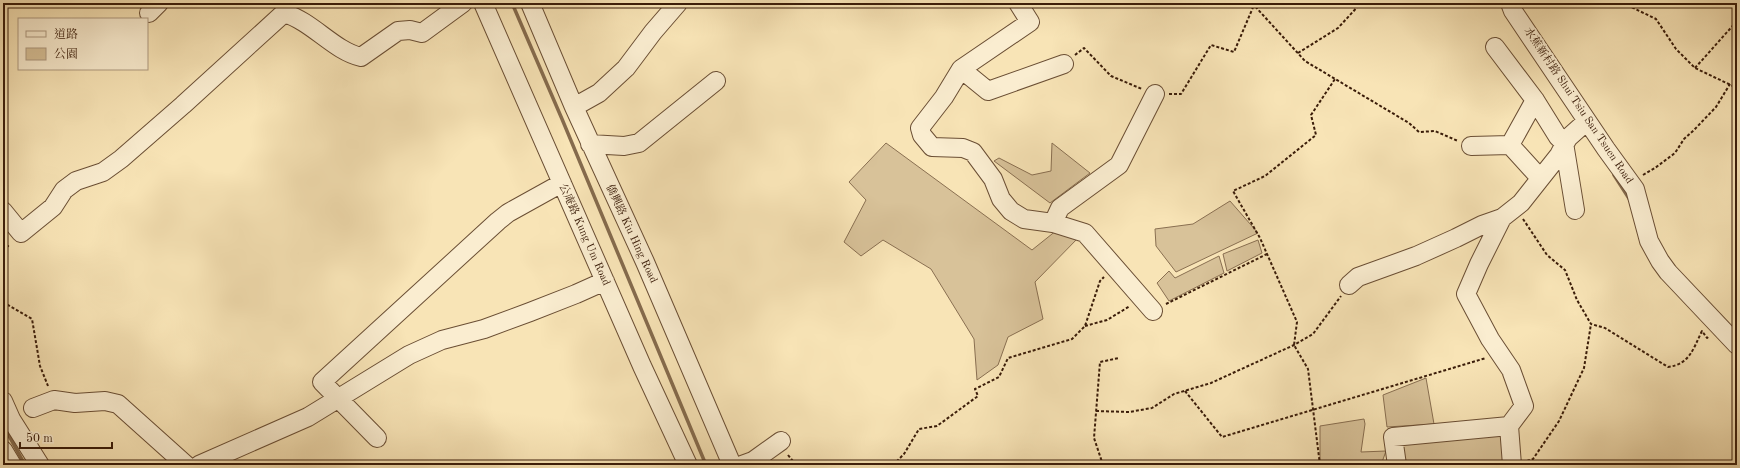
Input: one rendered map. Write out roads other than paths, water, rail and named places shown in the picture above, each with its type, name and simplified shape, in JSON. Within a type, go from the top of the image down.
[{"type":"street","points":[[3,211],[21,233],[53,207],[64,190],[76,181],[103,172],[187,111],[284,13],[294,16],[314,28],[350,55],[361,57],[398,31],[410,30],[422,33],[463,3]]},
{"type":"street","name":"公庵路 Kung Um Road","points":[[483,3],[642,366],[688,465]]},
{"type":"street","points":[[574,107],[599,93],[626,68],[653,32],[678,3]]},
{"type":"street","points":[[1018,3],[1030,22],[961,69],[944,98],[920,128],[922,135],[932,147],[963,148],[973,152],[993,179],[1001,199],[1011,211],[1024,219],[1053,223],[1085,233],[1148,305]]},
{"type":"street","name":"水蕉新村路 Shui Tsiu San Tsuen Road","points":[[1510,3],[1513,10],[1586,122],[1635,189],[1649,241],[1660,261],[1668,272],[1737,345]]},
{"type":"street","name":"僑興路 Kiu Hing Road","points":[[531,4],[590,144],[645,262],[732,465]]},
{"type":"street","points":[[1495,47],[1535,100],[1558,137],[1566,141]]},
{"type":"street","points":[[961,69],[988,91],[1064,64]]},
{"type":"street","points":[[590,144],[624,146],[639,143],[716,81]]},
{"type":"street","points":[[1053,223],[1060,208],[1119,165],[1155,94]]},
{"type":"street","points":[[1510,145],[1535,100]]},
{"type":"street","points":[[1349,285],[1358,277],[1416,256],[1482,225],[1502,218],[1521,203],[1559,155],[1566,141],[1586,122]]},
{"type":"street","points":[[1566,141],[1575,210]]},
{"type":"street","points":[[1470,146],[1510,145],[1540,178]]},
{"type":"street","points":[[377,438],[340,398],[322,382],[503,217],[562,183]]},
{"type":"street","points":[[1502,218],[1478,264],[1466,294],[1490,339],[1511,370],[1524,406],[1508,426],[1512,464]]},
{"type":"street","points":[[199,465],[308,417],[409,355],[442,340],[484,329],[605,281]]},
{"type":"street","points":[[33,408],[54,400],[75,403],[104,401],[118,404],[186,465]]},
{"type":"street","points":[[3,401],[11,419],[40,465]]},
{"type":"street","points":[[1397,465],[1393,437],[1508,426]]},
{"type":"street","points":[[742,465],[753,461],[782,441]]},
{"type":"street","points":[[225,465],[247,444]]},
{"type":"street","points":[[3,450],[12,465]]},
{"type":"waterway","points":[[512,3],[706,465]]},
{"type":"waterway","points":[[1614,175],[1630,200]]},
{"type":"waterway","points":[[3,425],[25,465]]}]
